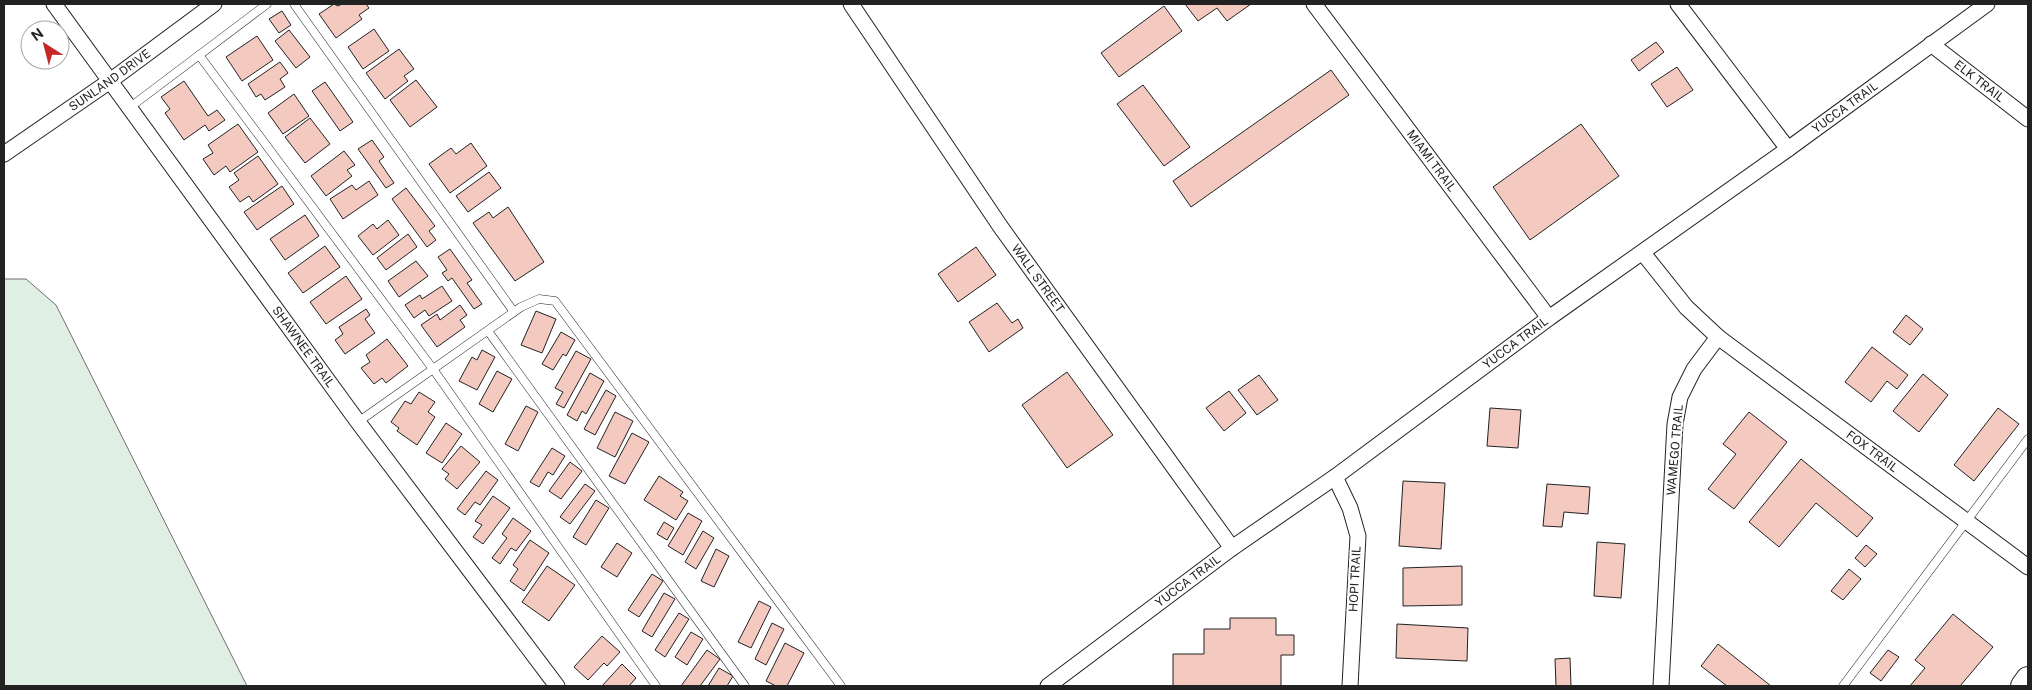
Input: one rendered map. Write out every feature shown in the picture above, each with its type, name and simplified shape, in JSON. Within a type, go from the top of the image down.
[{"type":"main road","points":[[2023,686],[2028,679]]},
{"type":"street","name":"SHAWNEE TRAIL","points":[[54,4],[358,422],[557,686]]},
{"type":"street","name":"SUNLAND DRIVE","points":[[4,154],[110,81],[214,4]]},
{"type":"street","name":"WALL STREET","points":[[851,4],[1000,226],[1232,548]]},
{"type":"street","name":"MIAMI TRAIL","points":[[1314,4],[1549,318]]},
{"type":"street","points":[[1678,4],[1788,149]]},
{"type":"street","name":"YUCCA TRAIL","points":[[1048,686],[1232,548],[1335,477],[1549,318],[1643,253],[1987,4]]},
{"type":"street","name":"ELK TRAIL","points":[[1932,44],[2028,119]]},
{"type":"street","points":[[1643,253],[1686,307],[1718,337]]},
{"type":"street","name":"FOX TRAIL","points":[[1718,337],[2028,567]]},
{"type":"street","name":"WAMEGO TRAIL","points":[[1661,686],[1675,424],[1680,396],[1694,369],[1718,337]]},
{"type":"street","name":"HOPI TRAIL","points":[[1335,477],[1350,508],[1358,536],[1350,686]]},
{"type":"lane","points":[[129,108],[267,4]]},
{"type":"lane","points":[[294,4],[514,312]]},
{"type":"lane","points":[[199,55],[433,369],[656,686]]},
{"type":"lane","points":[[358,422],[514,312],[539,299],[555,301],[840,685]]},
{"type":"lane","points":[[488,331],[745,686]]},
{"type":"lane","points":[[1843,686],[2028,439]]},
{"type":"lane","points":[[831,686],[840,685]]},
{"type":"green space","points":[[4,279],[26,279],[56,305],[247,686],[4,686]]},
{"type":"building","points":[[334,4],[338,6],[342,4],[366,4],[369,8],[359,15],[362,19],[336,38],[319,14]]},
{"type":"building","points":[[1185,4],[1251,4],[1227,21],[1217,8],[1198,21]]},
{"type":"building","points":[[1164,6],[1182,31],[1119,77],[1101,53]]},
{"type":"building","points":[[282,11],[291,25],[279,33],[269,19]]},
{"type":"building","points":[[374,29],[389,51],[363,69],[348,47]]},
{"type":"building","points":[[289,30],[310,57],[296,68],[275,41]]},
{"type":"building","points":[[257,36],[273,60],[242,81],[226,57]]},
{"type":"building","points":[[1656,42],[1664,52],[1639,71],[1631,60]]},
{"type":"building","points":[[399,49],[414,69],[404,76],[408,81],[385,99],[366,73]]},
{"type":"building","points":[[280,62],[288,73],[280,79],[285,87],[265,100],[261,94],[256,97],[248,84]]},
{"type":"building","points":[[1677,67],[1693,90],[1667,107],[1651,84]]},
{"type":"building","points":[[1331,70],[1349,95],[1191,207],[1173,181]]},
{"type":"building","points":[[416,80],[437,107],[410,127],[390,100]]},
{"type":"building","points":[[184,81],[208,116],[217,110],[225,120],[209,131],[205,125],[184,140],[165,113],[170,109],[161,97]]},
{"type":"building","points":[[325,82],[353,122],[340,131],[312,91]]},
{"type":"building","points":[[1143,85],[1190,147],[1164,166],[1117,104]]},
{"type":"building","points":[[294,94],[309,116],[283,134],[268,113]]},
{"type":"building","points":[[310,118],[330,144],[305,163],[285,137]]},
{"type":"building","points":[[238,124],[258,152],[230,172],[226,166],[214,175],[203,159],[213,153],[208,145]]},
{"type":"building","points":[[1581,124],[1619,176],[1530,240],[1493,187]]},
{"type":"building","points":[[372,140],[384,157],[379,161],[394,183],[386,188],[358,149]]},
{"type":"building","points":[[471,143],[487,166],[450,193],[429,164],[451,148],[456,154]]},
{"type":"building","points":[[344,151],[355,165],[347,170],[352,176],[326,196],[311,176]]},
{"type":"building","points":[[258,156],[278,184],[253,202],[249,196],[240,202],[229,187],[239,180],[234,173]]},
{"type":"building","points":[[489,172],[501,188],[468,212],[456,196]]},
{"type":"building","points":[[369,181],[378,195],[343,219],[330,199],[352,185],[356,190]]},
{"type":"building","points":[[282,186],[294,204],[257,230],[244,212]]},
{"type":"building","points":[[406,188],[435,226],[429,231],[436,240],[427,247],[392,199]]},
{"type":"building","points":[[508,207],[544,262],[515,281],[473,223],[489,212],[493,218]]},
{"type":"building","points":[[305,215],[319,236],[285,260],[270,239]]},
{"type":"building","points":[[388,220],[399,235],[373,255],[358,236],[373,224],[377,229]]},
{"type":"building","points":[[408,234],[417,247],[386,270],[377,258]]},
{"type":"building","points":[[325,246],[340,267],[303,293],[288,273]]},
{"type":"building","points":[[976,247],[996,275],[958,302],[938,274]]},
{"type":"building","points":[[450,249],[472,280],[467,283],[482,304],[474,309],[452,278],[448,281],[442,273],[447,270],[438,257]]},
{"type":"building","points":[[416,261],[428,276],[399,297],[388,281]]},
{"type":"building","points":[[346,276],[362,299],[326,324],[310,302]]},
{"type":"building","points":[[442,286],[452,301],[429,316],[425,310],[414,318],[405,305],[420,295],[422,299]]},
{"type":"building","points":[[997,303],[1012,323],[1018,319],[1023,328],[989,352],[969,322]]},
{"type":"building","points":[[460,305],[467,315],[460,320],[465,327],[437,347],[421,325],[437,314],[440,320]]},
{"type":"building","points":[[366,309],[370,315],[365,319],[375,333],[345,354],[335,340],[343,334],[339,327]]},
{"type":"building","points":[[536,311],[556,319],[542,353],[521,345]]},
{"type":"building","points":[[1906,315],[1923,329],[1910,345],[1893,332]]},
{"type":"building","points":[[561,332],[575,340],[566,356],[563,354],[553,370],[542,364]]},
{"type":"building","points":[[387,339],[408,366],[386,383],[382,378],[374,384],[361,368],[370,362],[366,355]]},
{"type":"building","points":[[1872,347],[1908,375],[1897,389],[1887,381],[1871,402],[1845,382]]},
{"type":"building","points":[[482,350],[495,357],[477,390],[459,381],[472,357],[477,360]]},
{"type":"building","points":[[576,351],[591,359],[564,408],[556,404],[563,392],[555,388]]},
{"type":"building","points":[[497,371],[512,379],[493,412],[479,404]]},
{"type":"building","points":[[1067,372],[1113,435],[1067,468],[1022,405]]},
{"type":"building","points":[[590,373],[604,381],[586,414],[582,411],[577,421],[567,415]]},
{"type":"building","points":[[1923,374],[1948,395],[1919,432],[1893,411]]},
{"type":"building","points":[[1259,375],[1278,400],[1257,415],[1238,390]]},
{"type":"building","points":[[606,390],[616,396],[595,435],[584,429]]},
{"type":"building","points":[[1229,391],[1246,413],[1224,431],[1206,408]]},
{"type":"building","points":[[419,392],[435,402],[428,412],[435,417],[417,445],[397,431],[399,428],[391,422],[405,401],[411,404]]},
{"type":"building","points":[[526,406],[538,412],[518,451],[505,444]]},
{"type":"building","points":[[1490,408],[1521,410],[1518,448],[1487,446]]},
{"type":"building","points":[[1998,408],[2019,424],[1974,481],[1954,465]]},
{"type":"building","points":[[615,412],[633,421],[615,457],[597,448]]},
{"type":"building","points":[[1749,412],[1787,442],[1734,509],[1708,489],[1736,454],[1723,444]]},
{"type":"building","points":[[446,423],[462,434],[442,463],[426,453]]},
{"type":"building","points":[[632,433],[649,442],[625,484],[609,476]]},
{"type":"building","points":[[461,446],[480,462],[457,489],[445,479],[449,474],[442,469]]},
{"type":"building","points":[[552,448],[565,456],[553,475],[548,472],[539,487],[530,482]]},
{"type":"building","points":[[1801,459],[1873,518],[1857,537],[1816,503],[1779,547],[1749,522]]},
{"type":"building","points":[[570,462],[582,471],[561,499],[549,491]]},
{"type":"building","points":[[486,471],[498,480],[480,505],[475,502],[465,515],[457,509]]},
{"type":"building","points":[[659,476],[683,492],[680,496],[688,501],[676,520],[644,500]]},
{"type":"building","points":[[1403,481],[1445,483],[1441,549],[1399,546]]},
{"type":"building","points":[[585,484],[595,491],[570,524],[560,517]]},
{"type":"building","points":[[1547,484],[1590,487],[1588,514],[1564,512],[1562,527],[1543,526]]},
{"type":"building","points":[[493,496],[510,508],[483,544],[473,537],[482,525],[475,521]]},
{"type":"building","points":[[596,500],[609,508],[586,545],[573,537]]},
{"type":"building","points":[[688,513],[702,521],[683,555],[668,546]]},
{"type":"building","points":[[513,518],[531,531],[516,551],[511,548],[500,564],[492,558],[507,538],[502,534]]},
{"type":"building","points":[[664,522],[674,528],[667,540],[657,534]]},
{"type":"building","points":[[703,531],[714,538],[696,569],[685,562]]},
{"type":"building","points":[[530,540],[549,553],[524,591],[510,581],[518,569],[513,565]]},
{"type":"building","points":[[1597,542],[1625,544],[1621,598],[1594,596]]},
{"type":"building","points":[[617,543],[632,553],[617,577],[601,567]]},
{"type":"building","points":[[1866,545],[1877,554],[1865,567],[1855,558]]},
{"type":"building","points":[[716,549],[729,556],[714,587],[701,581]]},
{"type":"building","points":[[547,566],[575,585],[549,621],[522,602]]},
{"type":"building","points":[[1462,566],[1462,605],[1403,606],[1403,568]]},
{"type":"building","points":[[1849,569],[1861,579],[1843,600],[1831,591]]},
{"type":"building","points":[[652,574],[663,581],[639,617],[628,610]]},
{"type":"building","points":[[664,593],[675,599],[652,637],[642,631]]},
{"type":"building","points":[[759,601],[771,607],[751,648],[738,642]]},
{"type":"building","points":[[679,613],[689,619],[665,657],[655,650]]},
{"type":"building","points":[[1953,614],[1993,647],[1960,686],[1910,686],[1925,668],[1915,660]]},
{"type":"building","points":[[1230,618],[1276,618],[1276,635],[1294,635],[1294,655],[1281,655],[1281,686],[1173,686],[1173,654],[1204,654],[1204,629],[1230,629]]},
{"type":"building","points":[[772,623],[784,629],[766,665],[755,659]]},
{"type":"building","points":[[1397,624],[1468,628],[1467,661],[1396,658]]},
{"type":"building","points":[[691,632],[703,639],[687,665],[675,657]]},
{"type":"building","points":[[602,636],[620,652],[607,666],[604,663],[588,680],[574,667]]},
{"type":"building","points":[[785,643],[804,653],[787,686],[776,686],[766,681]]},
{"type":"building","points":[[1718,644],[1771,686],[1727,686],[1701,666]]},
{"type":"building","points":[[707,650],[720,659],[700,686],[681,686]]},
{"type":"building","points":[[1888,650],[1899,657],[1881,681],[1870,673]]},
{"type":"building","points":[[1570,658],[1571,686],[1556,686],[1555,659]]},
{"type":"building","points":[[622,664],[636,678],[629,686],[602,686]]},
{"type":"building","points":[[719,668],[733,676],[727,686],[708,686]]}]
